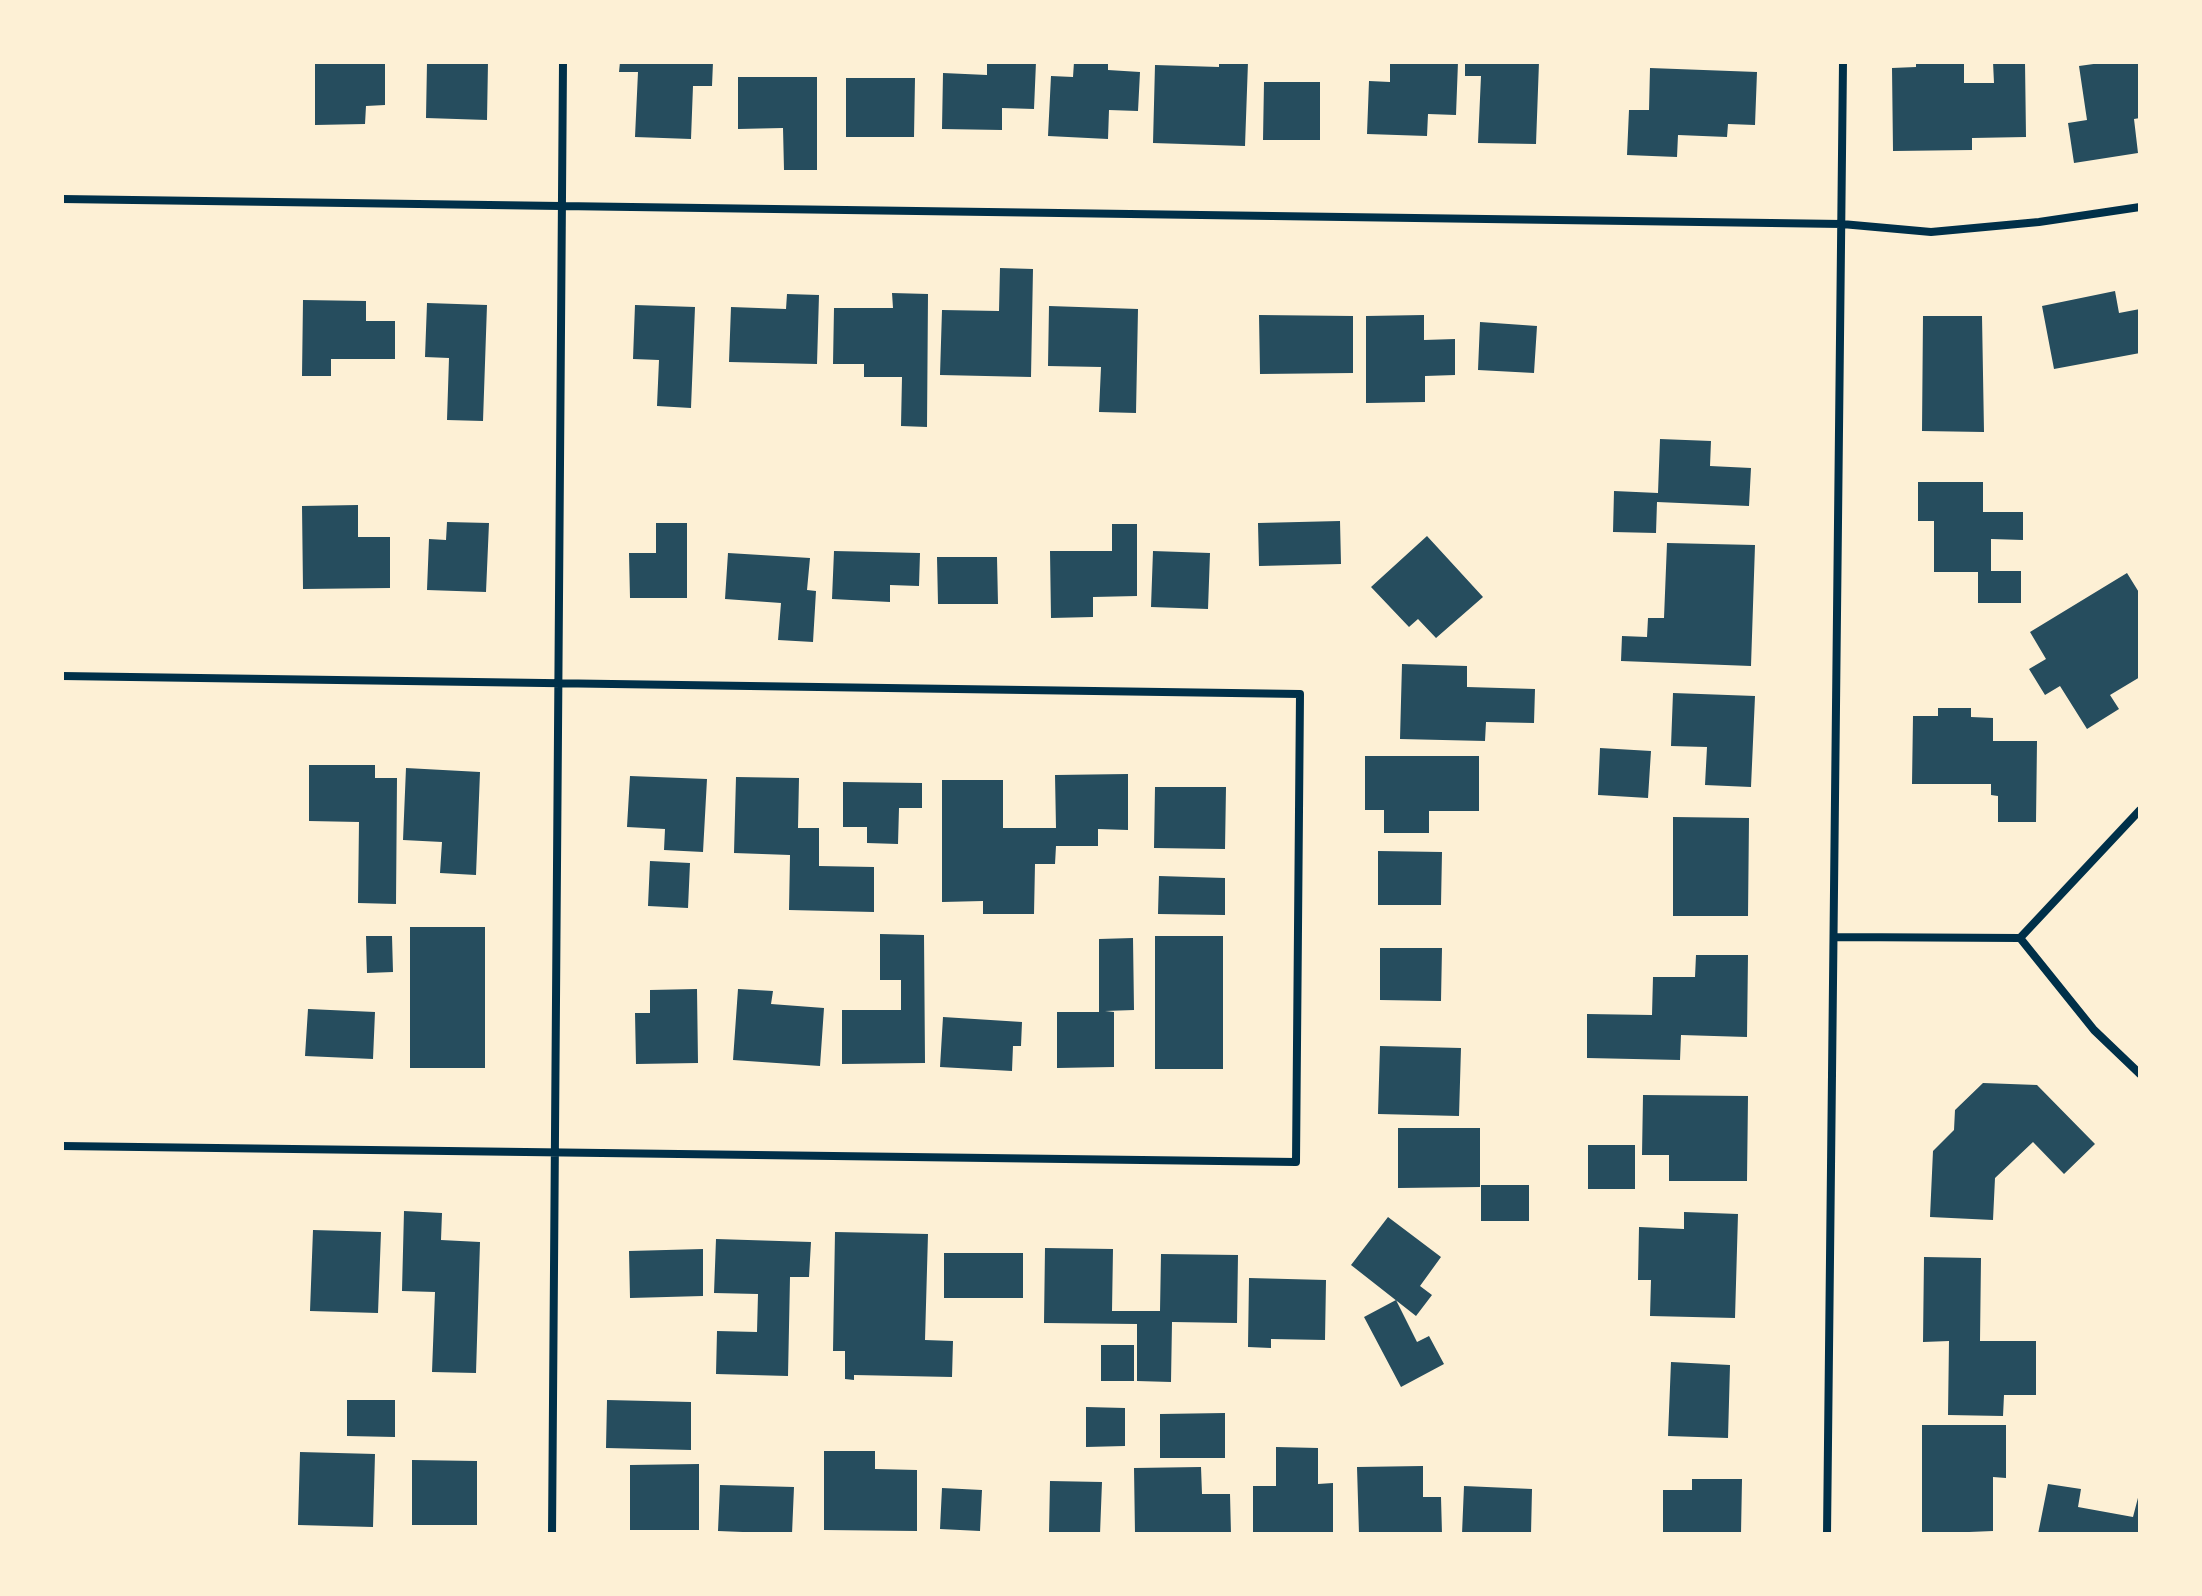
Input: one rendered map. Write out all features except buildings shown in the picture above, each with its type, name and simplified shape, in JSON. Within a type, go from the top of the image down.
[{"type":"street","points":[[552,1534],[563,62]]},
{"type":"street","points":[[1827,1534],[1843,62]]},
{"type":"street","points":[[62,199],[1842,224],[1931,232],[2039,222],[2140,207]]},
{"type":"street","points":[[62,676],[1300,694],[1296,1162],[62,1146]]},
{"type":"street","points":[[1834,937],[2020,938],[2140,810]]},
{"type":"street","points":[[2020,938],[2094,1030],[2140,1074]]}]
